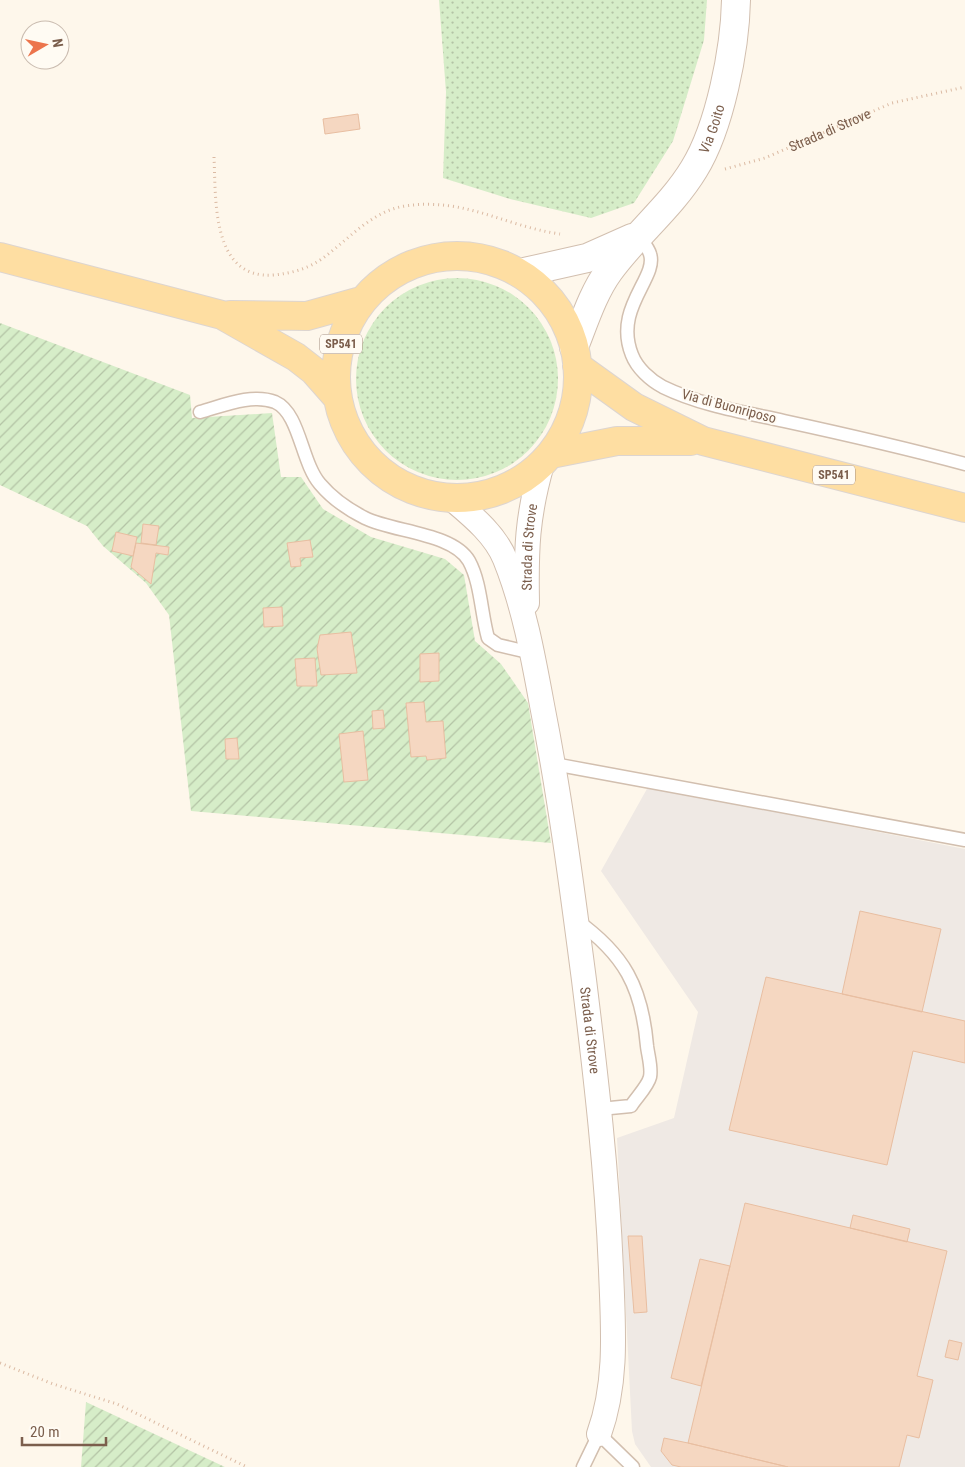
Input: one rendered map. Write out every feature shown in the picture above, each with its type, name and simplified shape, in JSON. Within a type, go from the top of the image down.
[{"type":"main road","name":"SP541","points":[[453,255],[487,259],[520,272],[543,291],[561,315],[576,356],[576,397],[567,427],[546,459],[524,478],[506,488],[479,497],[451,498],[411,490],[376,468],[350,435],[336,396],[336,362],[344,330],[362,301],[387,277],[418,261],[453,255]]},
{"type":"main road","name":"SP541","points":[[0,257],[222,315],[255,332],[301,360],[336,396]]},
{"type":"main road","name":"SP541","points":[[222,315],[307,316],[362,301]]},
{"type":"main road","name":"SP541","points":[[576,356],[634,407],[703,441],[965,508]]},
{"type":"main road","name":"SP541","points":[[546,459],[640,440],[703,441]]},
{"type":"street","name":"Via Goito","points":[[576,356],[604,279],[638,235],[678,192],[695,167],[711,130],[722,93],[733,37],[736,0]]},
{"type":"street","name":"Via Goito","points":[[520,272],[587,258],[638,235]]},
{"type":"street","name":"Strada di Strove","points":[[530,641],[527,532],[531,501],[546,459]]},
{"type":"street","name":"Strada di Strove","points":[[451,498],[488,532],[505,558],[530,641],[554,764],[600,1109],[607,1182],[613,1330],[612,1379],[606,1413],[599,1434]]},
{"type":"lane","name":"Via di Buonriposo","points":[[638,235],[649,250],[651,261],[628,314],[627,337],[636,362],[655,382],[678,393],[724,407],[914,450],[965,464]]},
{"type":"lane","points":[[200,412],[258,399],[275,402],[285,410],[293,422],[307,464],[319,483],[335,498],[365,518],[401,531],[441,540],[456,548],[467,558],[475,574],[488,638],[498,645],[530,641]]},
{"type":"lane","points":[[554,764],[965,840]]},
{"type":"lane","points":[[576,920],[598,935],[620,960],[635,985],[645,1024],[650,1077],[631,1106],[600,1109]]},
{"type":"lane","points":[[583,1467],[599,1434],[633,1467]]},
{"type":"path","name":"Strada di Strove","points":[[695,167],[719,170],[751,163],[892,103],[965,87]]},
{"type":"path","points":[[214,157],[217,206],[224,245],[237,264],[257,274],[284,274],[310,266],[376,217],[391,209],[404,206],[431,204],[460,206],[537,230],[565,235]]},
{"type":"path","points":[[0,1363],[53,1384],[117,1404],[247,1467]]},
{"type":"shaded area","points":[[648,787],[965,849],[965,1467],[651,1467],[635,1444],[632,1431],[617,1138],[674,1118],[698,1012],[601,871]]},
{"type":"green space","points":[[439,0],[707,0],[704,40],[673,141],[634,203],[591,218],[510,199],[443,178],[446,92]]},
{"type":"green space","points":[[447,278],[467,278],[496,285],[529,307],[551,340],[558,369],[558,389],[551,418],[529,451],[496,473],[467,480],[447,480],[418,473],[385,451],[363,418],[356,389],[356,369],[363,340],[385,307],[418,285]]},
{"type":"green space","points":[[0,323],[190,395],[192,418],[272,413],[281,477],[301,477],[323,509],[371,537],[445,559],[464,575],[475,641],[501,664],[528,703],[551,843],[191,811],[169,615],[146,583],[103,546],[87,526],[0,485]]},
{"type":"green space","points":[[86,1402],[225,1467],[81,1467]]},
{"type":"building","points":[[358,114],[360,129],[325,134],[323,119]]},
{"type":"building","points":[[143,524],[159,526],[156,545],[141,543]]},
{"type":"building","points":[[116,532],[137,537],[133,556],[112,551]]},
{"type":"building","points":[[310,540],[313,557],[300,558],[301,566],[291,567],[287,543]]},
{"type":"building","points":[[136,543],[169,547],[168,555],[156,553],[151,584],[131,567]]},
{"type":"building","points":[[282,607],[283,626],[264,627],[263,608]]},
{"type":"building","points":[[351,632],[357,673],[321,675],[317,649],[320,635]]},
{"type":"building","points":[[439,653],[439,681],[420,682],[420,654]]},
{"type":"building","points":[[315,658],[317,686],[297,686],[295,659]]},
{"type":"building","points":[[424,702],[426,722],[443,721],[446,758],[427,760],[426,756],[411,757],[406,703]]},
{"type":"building","points":[[383,710],[385,728],[373,729],[372,711]]},
{"type":"building","points":[[363,731],[368,780],[344,782],[339,734]]},
{"type":"building","points":[[237,738],[239,759],[226,759],[225,739]]},
{"type":"building","points":[[860,911],[941,929],[922,1012],[842,994]]},
{"type":"building","points":[[766,977],[965,1021],[965,1063],[913,1051],[887,1165],[729,1130]]},
{"type":"building","points":[[745,1203],[947,1251],[917,1376],[933,1380],[919,1438],[907,1435],[899,1467],[788,1467],[688,1443]]},
{"type":"building","points":[[853,1215],[910,1229],[907,1242],[850,1228]]},
{"type":"building","points":[[628,1236],[642,1236],[647,1312],[634,1313]]},
{"type":"building","points":[[700,1259],[730,1266],[701,1386],[671,1378]]},
{"type":"building","points":[[949,1340],[962,1343],[958,1360],[945,1357]]},
{"type":"building","points":[[664,1438],[788,1467],[681,1467],[672,1465],[661,1451]]}]
